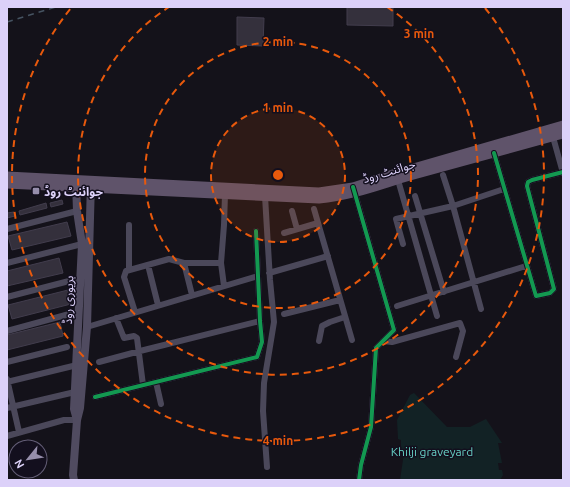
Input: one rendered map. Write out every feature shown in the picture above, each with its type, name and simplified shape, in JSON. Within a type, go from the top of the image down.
[{"type":"main road","name":"جوائنٹ روڈ","points":[[7,184],[91,184],[266,188],[304,192],[354,190],[398,180],[494,153],[558,132]]},
{"type":"main road","name":"جوائنٹ روڈ","points":[[91,184],[298,199],[337,197],[396,173],[558,132]]},
{"type":"main road","name":"جوائنٹ روڈ","points":[[7,176],[76,184]]},
{"type":"main road","name":"بریوری روڈ","points":[[76,184],[77,212],[82,244],[74,409],[77,420]]},
{"type":"main road","name":"بریوری روڈ","points":[[74,480],[73,475],[77,420],[80,408],[87,326],[91,184]]},
{"type":"street","points":[[494,153],[536,296],[553,291],[554,289],[527,186],[528,182],[532,180],[563,172],[558,132]]},
{"type":"street","points":[[442,175],[481,309]]},
{"type":"street","points":[[398,180],[437,316]]},
{"type":"street","points":[[403,244],[396,218],[452,206],[504,189]]},
{"type":"street","points":[[354,190],[394,330],[376,348],[371,427],[361,465],[359,480]]},
{"type":"street","points":[[224,286],[221,263],[225,194]]},
{"type":"street","points":[[265,196],[269,273],[274,322],[264,390],[263,411],[267,467]]},
{"type":"street","points":[[415,196],[444,292]]},
{"type":"street","points":[[314,209],[352,340]]},
{"type":"street","points":[[292,211],[297,229]]},
{"type":"street","points":[[7,229],[77,212]]},
{"type":"street","points":[[284,233],[318,223]]},
{"type":"street","points":[[129,225],[129,270]]},
{"type":"street","points":[[95,397],[257,357],[262,342],[256,231]]},
{"type":"street","points":[[7,263],[82,244]]},
{"type":"street","points":[[269,273],[328,256]]},
{"type":"street","points":[[135,312],[124,277],[124,274],[129,270],[169,260],[184,263],[221,263]]},
{"type":"street","points":[[184,263],[192,295]]},
{"type":"street","points":[[148,265],[158,305]]},
{"type":"street","points":[[396,306],[526,266]]},
{"type":"street","points":[[87,326],[258,276]]},
{"type":"street","points":[[7,297],[73,280]]},
{"type":"street","points":[[284,314],[340,300]]},
{"type":"street","points":[[7,331],[73,313]]},
{"type":"street","points":[[319,341],[322,326],[345,317]]},
{"type":"street","points":[[116,318],[124,338],[136,336],[138,338],[142,385]]},
{"type":"street","points":[[99,362],[260,321]]},
{"type":"street","points":[[383,341],[392,342],[460,323],[463,331],[456,357]]},
{"type":"street","points":[[7,362],[67,347]]},
{"type":"street","points":[[19,432],[10,408],[7,381],[77,365]]},
{"type":"street","points":[[156,382],[161,404]]},
{"type":"street","points":[[10,408],[75,392]]},
{"type":"street","points":[[7,436],[64,420],[77,420]]},
{"type":"green space","name":"Khilji graveyard","points":[[414,393],[447,427],[470,427],[486,419],[502,443],[498,443],[502,463],[498,463],[499,470],[502,470],[503,475],[500,480],[400,480],[404,453],[401,453],[401,440],[398,439],[397,420],[410,395]]},
{"type":"building","points":[[347,7],[393,7],[393,26],[347,25]]},
{"type":"building","points":[[237,17],[264,18],[263,46],[237,45]]},
{"type":"building","points":[[62,200],[63,204],[51,207],[50,203]]},
{"type":"building","points":[[46,203],[47,208],[20,215],[19,211]]},
{"type":"building","points":[[14,212],[15,216],[7,218],[7,213]]},
{"type":"building","points":[[67,222],[71,236],[12,250],[8,236]]},
{"type":"building","points":[[59,258],[63,273],[7,286],[7,271]]},
{"type":"building","points":[[68,290],[71,304],[12,319],[8,305]]},
{"type":"building","points":[[60,322],[63,336],[7,350],[7,335]]},
{"type":"railway","points":[[7,22],[56,7]]},
{"type":"cycle path","points":[[494,153],[536,296],[550,293],[554,289],[527,186],[528,182],[532,180],[563,172]]},
{"type":"cycle path","points":[[353,187],[394,330],[376,348],[371,427],[361,465],[359,480]]},
{"type":"cycle path","points":[[95,397],[257,357],[262,342],[256,231]]},
{"type":"place","name":"جوائنٹ روڈ","points":[[36,191]]}]
